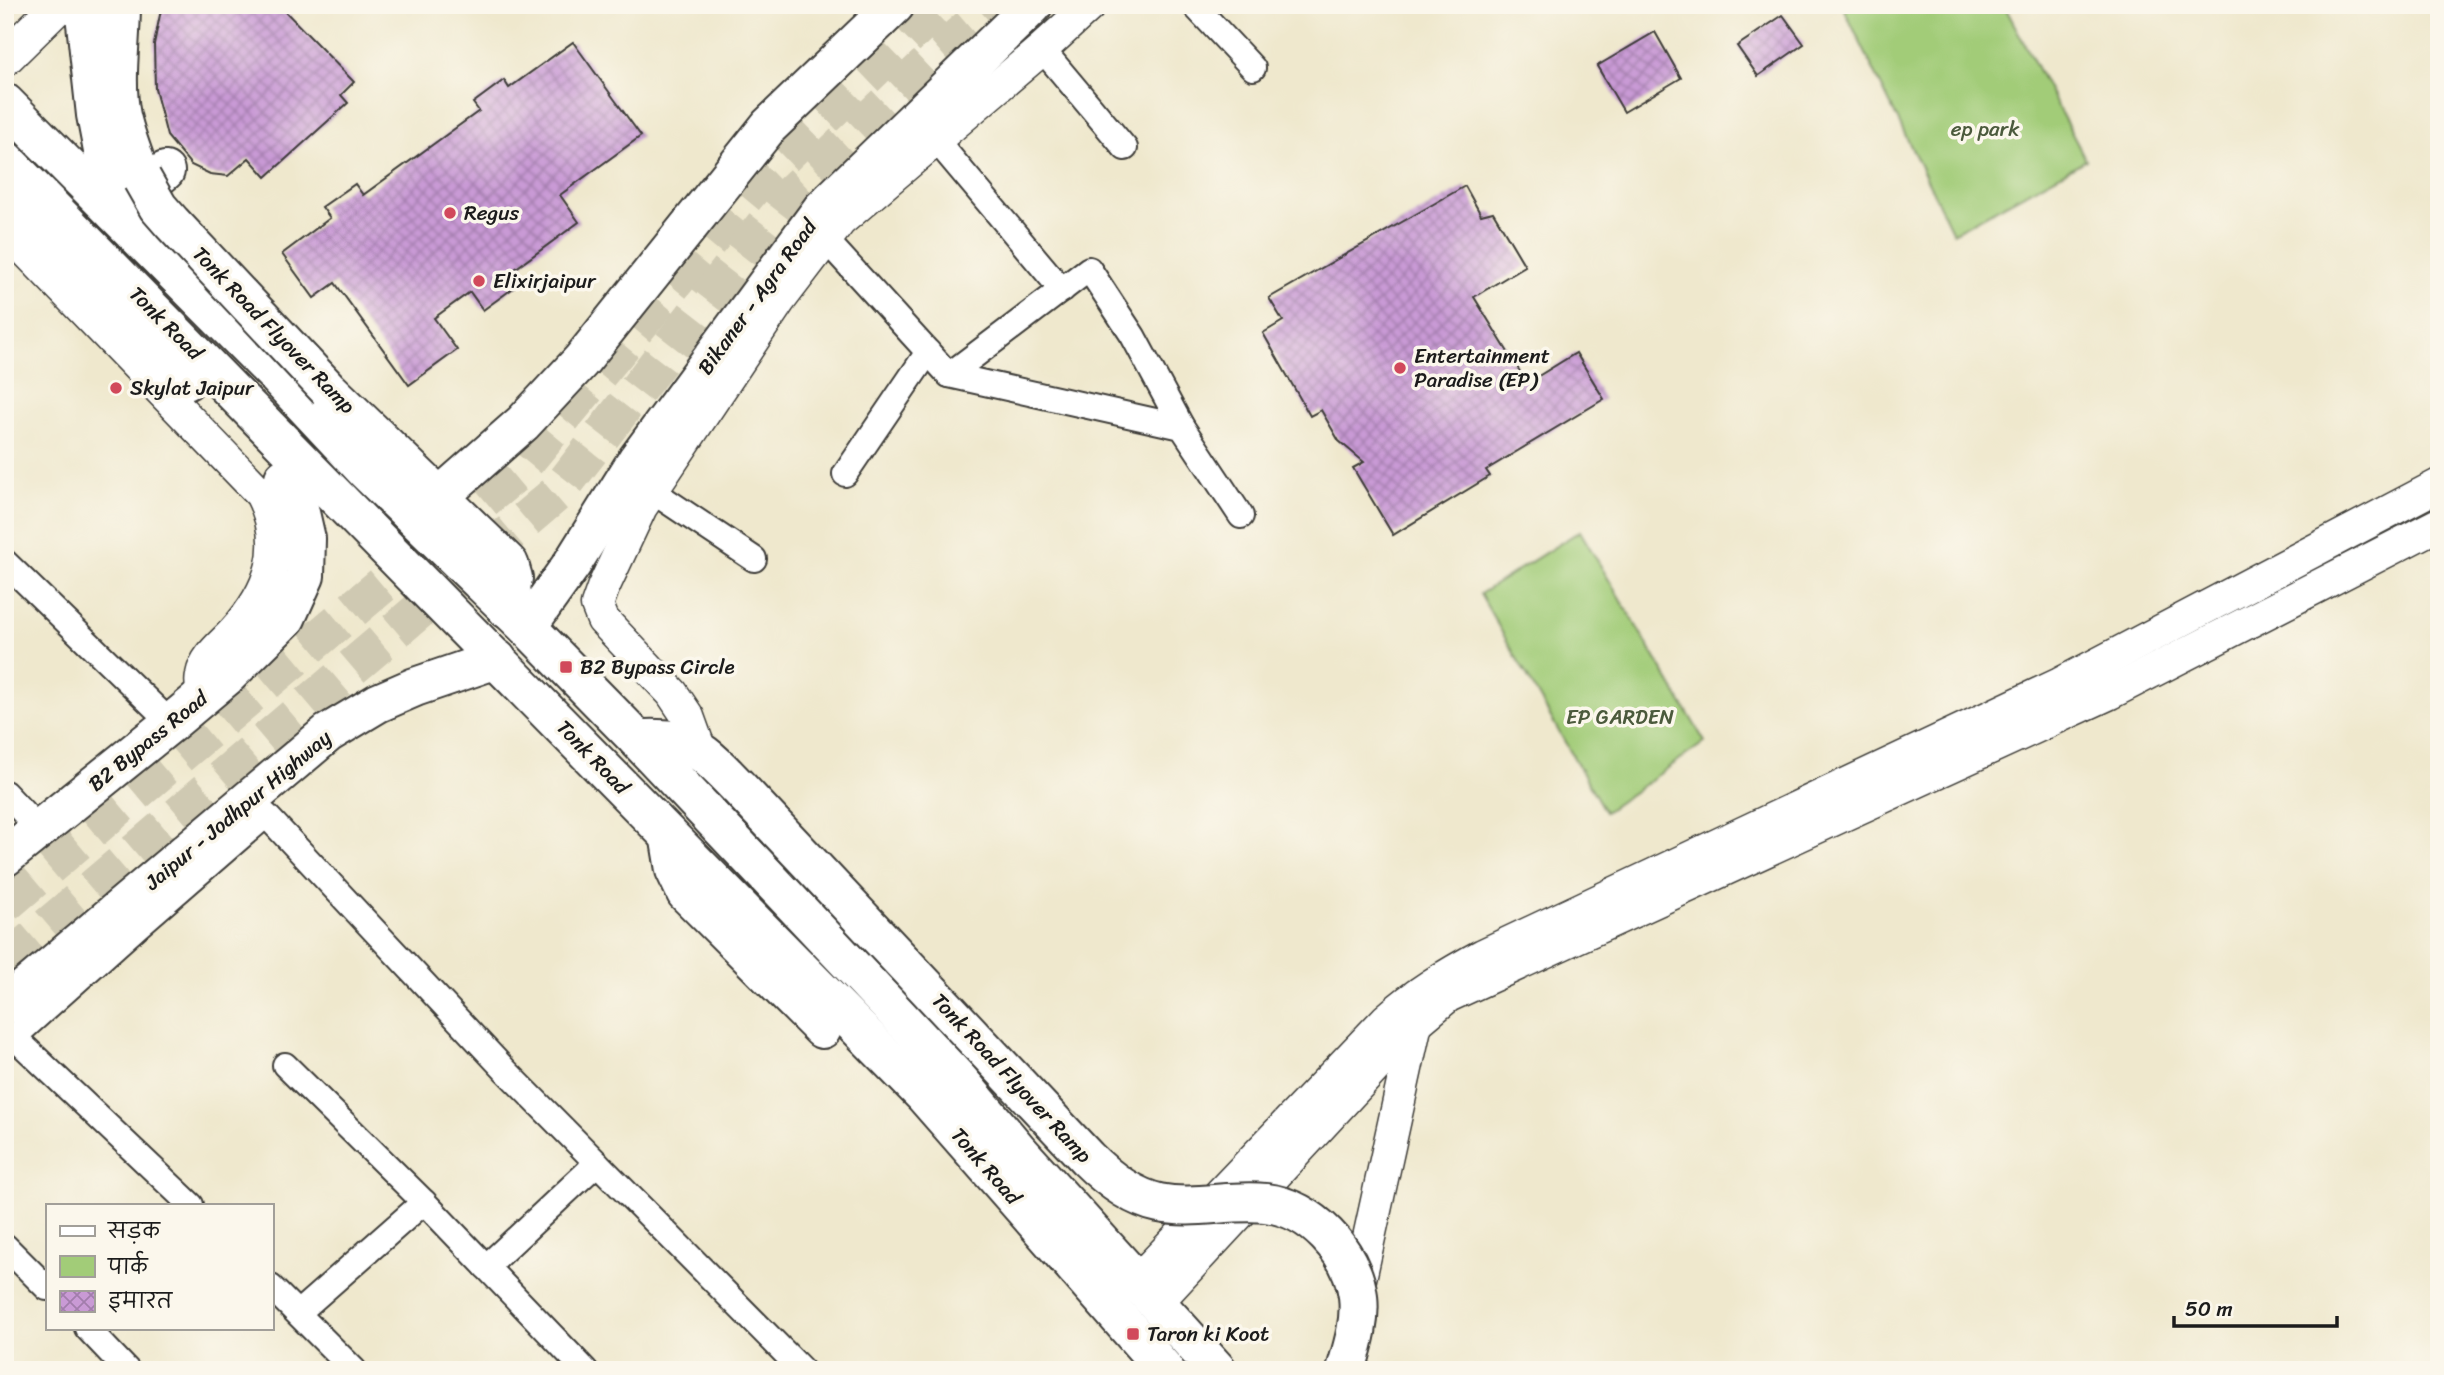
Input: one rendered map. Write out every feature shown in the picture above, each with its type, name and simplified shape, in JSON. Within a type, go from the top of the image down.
[{"type":"main road","points":[[5,58],[58,5]]},
{"type":"main road","points":[[84,5],[96,115],[115,213],[165,171]]},
{"type":"main road","name":"Tonk Road Flyover Ramp","points":[[121,5],[118,60],[121,113],[129,147],[142,179],[158,207],[328,389],[511,567],[517,618]]},
{"type":"main road","points":[[439,497],[523,422],[573,370],[769,126],[895,5]]},
{"type":"main road","name":"Bikaner - Agra Road","points":[[517,618],[572,564],[637,460],[822,209],[1033,5]]},
{"type":"main road","name":"Tonk Road","points":[[5,103],[277,376],[365,470],[636,739],[953,1073],[1017,1149],[1217,1370]]},
{"type":"main road","name":"Tonk Road","points":[[5,160],[924,1095],[1165,1370]]},
{"type":"main road","points":[[5,203],[230,423],[429,625],[449,633],[469,633]]},
{"type":"main road","name":"B2 Bypass Road","points":[[5,857],[203,696],[286,618],[305,576],[306,539],[298,503],[284,478]]},
{"type":"main road","name":"Jaipur - Jodhpur Highway","points":[[8,1029],[328,733],[378,703],[415,687],[497,659]]},
{"type":"main road","name":"Tonk Road Flyover Ramp","points":[[636,739],[672,740],[687,744],[701,753],[739,789],[1087,1158],[1118,1185],[1158,1203],[1265,1203],[1286,1207],[1324,1232],[1340,1251],[1358,1296],[1354,1341],[1346,1370]]},
{"type":"main road","points":[[670,835],[675,870],[686,892],[880,1088],[1137,1370]]},
{"type":"street","points":[[701,753],[688,717],[672,693],[603,620],[597,604],[641,507],[779,301],[840,221],[1090,5]]},
{"type":"street","points":[[1194,5],[1253,68]]},
{"type":"street","points":[[1042,49],[1125,148]]},
{"type":"street","points":[[936,139],[1062,290]]},
{"type":"street","points":[[5,229],[261,494],[269,510],[274,565],[268,582],[245,619],[206,663],[201,675],[203,696]]},
{"type":"street","points":[[826,240],[949,375],[1182,427]]},
{"type":"street","points":[[949,375],[1089,269],[1133,336],[1182,427],[1241,516]]},
{"type":"street","points":[[845,474],[928,352]]},
{"type":"street","points":[[1147,1292],[1386,1020],[1441,977],[2060,684],[2439,485]]},
{"type":"street","points":[[652,491],[754,559]]},
{"type":"street","points":[[1147,1292],[1416,1022],[1448,996],[2110,693],[2439,524]]},
{"type":"street","points":[[5,562],[171,723]]},
{"type":"street","points":[[5,793],[39,829]]},
{"type":"street","points":[[190,1204],[8,1029],[138,926],[266,816],[506,1071],[802,1370]]},
{"type":"street","points":[[1340,1370],[1416,1022]]},
{"type":"street","points":[[285,1065],[424,1202],[585,1370]]},
{"type":"street","points":[[486,1267],[597,1163]]},
{"type":"street","points":[[298,1314],[424,1202]]},
{"type":"street","points":[[5,1246],[46,1287]]},
{"type":"street","points":[[273,1289],[354,1370]]},
{"type":"street","points":[[89,1330],[127,1370]]},
{"type":"green space","name":"ep park","points":[[1842,5],[2004,5],[2086,160],[1953,233]]},
{"type":"green space","name":"EP GARDEN","points":[[1580,531],[1705,742],[1605,812],[1480,594]]},
{"type":"building","points":[[162,5],[279,5],[354,82],[341,95],[348,103],[266,177],[249,158],[228,176],[210,174],[191,165],[167,136],[155,89],[154,44]]},
{"type":"building","points":[[1783,15],[1804,44],[1758,76],[1737,46]]},
{"type":"building","points":[[1655,32],[1681,78],[1624,112],[1597,66]]},
{"type":"building","name":"Regus","points":[[573,42],[641,136],[560,195],[579,222],[515,269],[523,281],[483,310],[470,292],[434,318],[457,350],[409,385],[335,283],[314,298],[282,254],[330,218],[322,207],[355,184],[363,195],[479,111],[473,103],[504,80],[509,88]]},
{"type":"building","name":"Entertainment Paradise (EP)","points":[[1465,186],[1481,215],[1493,212],[1525,266],[1474,297],[1527,383],[1576,353],[1604,399],[1486,470],[1490,476],[1393,535],[1353,468],[1364,462],[1339,441],[1321,410],[1310,416],[1263,333],[1283,321],[1269,298]]},
{"type":"tunnel","points":[[5,904],[517,472],[759,180],[940,5]]},
{"type":"tunnel","points":[[5,963],[558,492],[783,201],[936,56],[995,5]]},
{"type":"place","name":"Regus","points":[[450,213]]},
{"type":"place","name":"Elixirjaipur","points":[[479,281]]},
{"type":"place","name":"Entertainment Paradise (EP)","points":[[1400,368]]},
{"type":"place","name":"Skylat Jaipur","points":[[116,388]]},
{"type":"place","name":"B2 Bypass Circle","points":[[566,667]]},
{"type":"place","name":"Taron ki Koot","points":[[1133,1334]]}]
